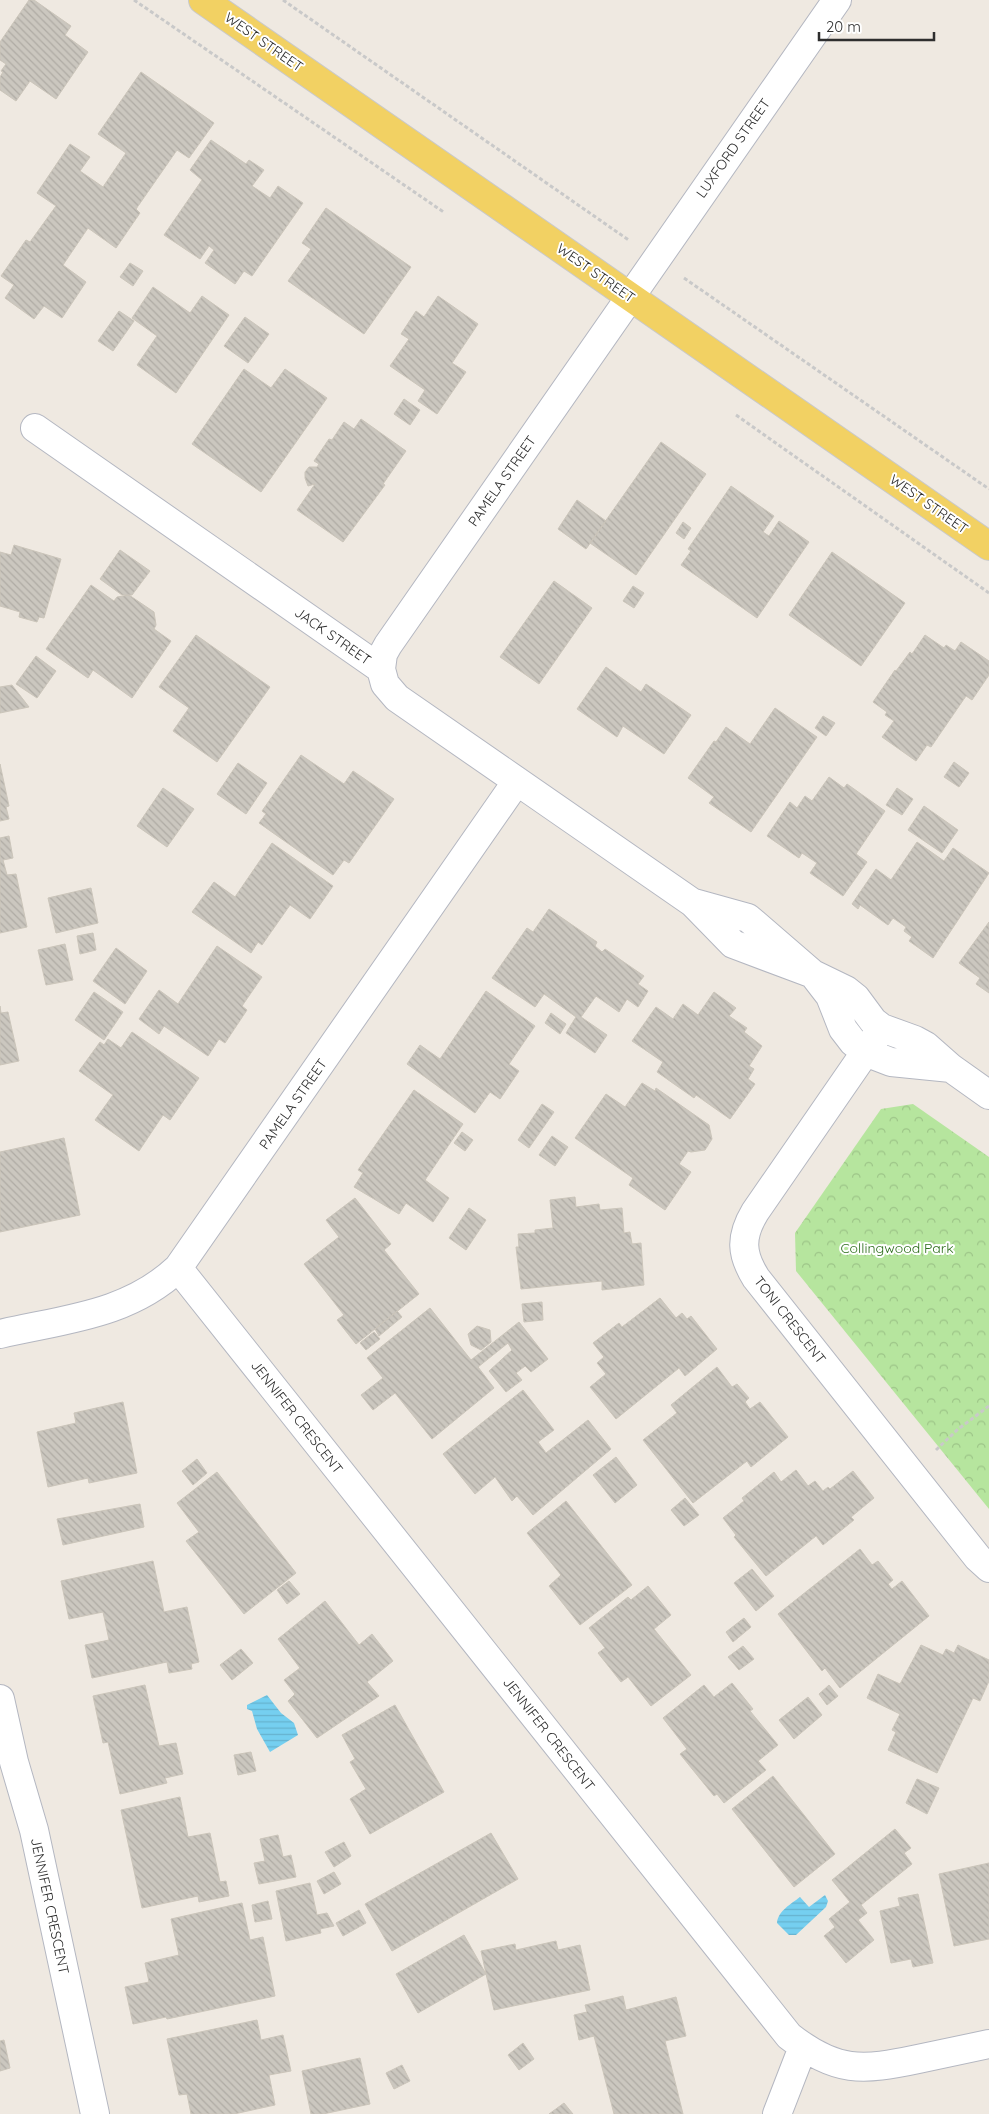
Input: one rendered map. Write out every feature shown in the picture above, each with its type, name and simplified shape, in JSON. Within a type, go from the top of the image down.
[{"type":"main road","name":"WEST STREET","points":[[203,0],[989,546]]},
{"type":"street","name":"LUXFORD STREET","points":[[630,296],[837,0]]},
{"type":"street","name":"PAMELA STREET","points":[[381,669],[383,654],[388,645],[630,296]]},
{"type":"street","name":"JACK STREET","points":[[35,428],[381,669],[385,684],[397,698],[693,903],[733,944],[813,974],[851,994],[873,1021],[882,1028],[926,1046],[951,1068],[989,1095]]},
{"type":"street","name":"PAMELA STREET","points":[[0,1334],[108,1310],[146,1293],[178,1268],[517,781]]},
{"type":"street","name":"JACK STREET","points":[[813,974],[830,996],[843,1029],[852,1042],[865,1052],[891,1062],[951,1068]]},
{"type":"street","name":"TONI CRESCENT","points":[[882,1028],[755,1212],[748,1224],[744,1249],[748,1265],[756,1278],[978,1558],[989,1568]]},
{"type":"street","name":"JENNIFER CRESCENT","points":[[178,1268],[789,2036],[820,2057],[838,2064],[858,2068],[877,2068],[989,2044]]},
{"type":"street","name":"JENNIFER CRESCENT","points":[[0,1699],[7,1764],[34,1830],[95,2114]]},
{"type":"street","points":[[778,2114],[803,2047]]},
{"type":"path","points":[[134,0],[448,215]]},
{"type":"path","points":[[734,414],[989,593]]},
{"type":"path","points":[[899,1459],[937,1450],[957,1430],[989,1406]]},
{"type":"green space","name":"Collingwood Park","points":[[913,1104],[989,1157],[989,1509],[796,1271],[795,1233],[881,1109]]},
{"type":"water","points":[[267,1695],[281,1713],[294,1723],[298,1735],[270,1752],[257,1729],[252,1711],[247,1709],[247,1705]]},
{"type":"water","points":[[825,1895],[828,1901],[826,1907],[796,1935],[789,1935],[777,1923],[782,1911],[800,1897],[809,1907]]},
{"type":"building","points":[[29,0],[34,0],[71,26],[65,35],[88,52],[56,99],[30,81],[16,101],[0,90],[0,77],[3,72],[1,71],[6,64],[0,60],[0,42]]},
{"type":"building","points":[[141,72],[214,123],[189,158],[177,150],[136,209],[140,213],[116,248],[88,228],[63,265],[86,282],[62,318],[44,306],[34,319],[5,298],[14,285],[1,276],[26,240],[30,242],[56,206],[37,193],[70,144],[90,157],[80,171],[103,187],[126,153],[98,134]]},
{"type":"building","points":[[211,140],[246,164],[249,160],[264,170],[252,186],[270,198],[278,186],[303,203],[252,276],[244,271],[235,284],[205,263],[214,250],[209,246],[200,259],[164,235],[202,180],[190,170]]},
{"type":"building","points":[[326,208],[411,267],[364,334],[288,281],[311,249],[302,243]]},
{"type":"building","points":[[130,263],[143,271],[133,286],[120,277]]},
{"type":"building","points":[[153,287],[190,313],[202,296],[229,315],[176,393],[137,365],[157,336],[132,318]]},
{"type":"building","points":[[438,296],[478,324],[452,363],[466,372],[437,414],[418,401],[425,390],[390,366],[409,339],[401,334],[416,311],[424,317]]},
{"type":"building","points":[[119,311],[134,321],[113,351],[98,341]]},
{"type":"building","points":[[245,317],[269,334],[248,363],[224,346]]},
{"type":"building","points":[[244,369],[271,388],[285,369],[327,398],[261,492],[192,444]]},
{"type":"building","points":[[404,399],[420,410],[410,425],[394,414]]},
{"type":"building","points":[[361,419],[406,451],[383,484],[385,485],[343,542],[297,510],[315,484],[308,486],[305,472],[309,467],[317,467],[319,464],[314,461],[329,439],[332,440],[344,422],[354,429]]},
{"type":"building","points":[[661,442],[706,474],[636,575],[590,543]]},
{"type":"building","points":[[731,486],[774,516],[763,532],[769,536],[779,521],[809,542],[757,618],[681,565],[691,551],[688,549]]},
{"type":"building","points":[[577,500],[606,521],[586,549],[558,529]]},
{"type":"building","points":[[683,522],[691,528],[684,539],[676,533]]},
{"type":"building","points":[[14,545],[61,559],[44,618],[39,617],[37,622],[19,617],[20,612],[0,606],[0,552],[11,555]]},
{"type":"building","points":[[120,550],[150,571],[132,595],[122,595],[100,579]]},
{"type":"building","points":[[832,552],[905,603],[861,666],[789,615]]},
{"type":"building","points":[[554,581],[592,608],[539,684],[500,657]]},
{"type":"building","points":[[91,585],[114,601],[117,597],[129,595],[154,612],[156,625],[154,629],[171,641],[132,698],[93,670],[88,678],[46,649]]},
{"type":"building","points":[[633,586],[644,593],[634,608],[623,601]]},
{"type":"building","points":[[196,635],[270,687],[217,762],[173,731],[189,708],[159,687]]},
{"type":"building","points":[[925,635],[944,648],[946,645],[955,651],[961,642],[989,661],[989,675],[972,700],[966,696],[931,747],[927,745],[916,761],[882,737],[894,721],[885,715],[887,712],[873,702],[895,670],[910,652],[912,654]]},
{"type":"building","points":[[36,656],[56,671],[37,698],[16,684]]},
{"type":"building","points":[[606,667],[641,692],[646,684],[691,715],[664,754],[623,726],[617,737],[577,709]]},
{"type":"building","points":[[12,685],[29,707],[0,713],[0,687]]},
{"type":"building","points":[[775,708],[817,737],[751,832],[709,803],[714,797],[688,778],[726,727],[750,744]]},
{"type":"building","points":[[823,716],[835,723],[826,736],[815,728]]},
{"type":"building","points":[[301,755],[344,784],[353,771],[394,799],[349,863],[344,860],[333,875],[259,823],[266,814],[262,811]]},
{"type":"building","points":[[954,762],[969,773],[959,787],[944,777]]},
{"type":"building","points":[[238,763],[267,783],[246,814],[217,794]]},
{"type":"building","points":[[0,764],[9,806],[6,807],[9,819],[0,821]]},
{"type":"building","points":[[829,777],[844,788],[847,784],[885,811],[856,854],[867,862],[843,896],[810,873],[817,863],[802,853],[799,858],[767,836],[790,802],[797,808],[805,796],[812,801]]},
{"type":"building","points":[[163,788],[194,809],[167,847],[137,826]]},
{"type":"building","points":[[897,788],[913,799],[902,815],[886,805]]},
{"type":"building","points":[[924,806],[958,830],[942,853],[908,830]]},
{"type":"building","points":[[9,836],[13,858],[3,860],[7,875],[16,874],[27,927],[0,933],[0,838]]},
{"type":"building","points":[[917,842],[944,861],[953,848],[989,873],[933,958],[909,941],[912,937],[904,931],[906,927],[893,918],[888,925],[860,905],[858,909],[852,904],[876,869],[891,880]]},
{"type":"building","points":[[272,843],[333,886],[310,919],[290,905],[262,945],[258,942],[251,953],[192,912],[214,882],[235,897]]},
{"type":"building","points":[[91,888],[98,923],[56,933],[48,898]]},
{"type":"building","points":[[549,909],[597,942],[595,946],[602,952],[605,949],[644,976],[638,984],[648,991],[638,1007],[627,999],[619,1012],[596,996],[581,1017],[607,1035],[595,1053],[566,1033],[576,1017],[544,994],[535,1007],[492,978],[527,928],[533,932]]},
{"type":"building","points":[[989,922],[989,993],[976,984],[980,978],[959,963]]},
{"type":"building","points":[[93,933],[96,950],[80,954],[77,936]]},
{"type":"building","points":[[65,944],[73,980],[46,985],[38,950]]},
{"type":"building","points":[[217,946],[262,977],[242,1006],[247,1010],[225,1043],[219,1039],[208,1056],[164,1026],[159,1034],[139,1019],[159,990],[178,1004]]},
{"type":"building","points":[[116,948],[147,971],[125,1004],[93,981]]},
{"type":"building","points":[[486,991],[535,1026],[509,1064],[519,1071],[500,1099],[490,1092],[475,1113],[407,1064],[420,1045],[440,1059]]},
{"type":"building","points":[[94,992],[123,1012],[104,1040],[75,1020]]},
{"type":"building","points":[[714,992],[736,1008],[729,1016],[747,1028],[744,1032],[762,1046],[749,1066],[754,1069],[748,1079],[755,1084],[730,1119],[696,1095],[694,1098],[657,1072],[663,1062],[632,1041],[656,1007],[673,1019],[683,1004],[698,1015]]},
{"type":"building","points":[[0,1006],[1,1013],[8,1012],[19,1061],[0,1065]]},
{"type":"building","points":[[551,1013],[566,1024],[560,1034],[545,1023]]},
{"type":"building","points":[[132,1032],[199,1078],[170,1120],[163,1115],[139,1151],[95,1120],[113,1095],[79,1071],[100,1042],[104,1045],[108,1039],[121,1048]]},
{"type":"building","points":[[642,1083],[655,1091],[656,1088],[709,1125],[712,1139],[705,1150],[688,1151],[679,1164],[691,1172],[665,1210],[629,1185],[633,1178],[575,1138],[606,1094],[625,1107]]},
{"type":"building","points":[[414,1090],[463,1124],[425,1180],[449,1198],[433,1222],[406,1203],[399,1214],[354,1187],[363,1173],[358,1170]]},
{"type":"building","points":[[542,1104],[554,1112],[529,1148],[518,1140]]},
{"type":"building","points":[[462,1132],[473,1140],[465,1151],[454,1143]]},
{"type":"building","points":[[552,1136],[568,1147],[555,1166],[539,1155]]},
{"type":"building","points":[[64,1138],[80,1215],[0,1232],[0,1152]]},
{"type":"building","points":[[575,1197],[576,1207],[599,1204],[600,1210],[622,1208],[624,1233],[630,1232],[632,1244],[641,1243],[644,1285],[602,1290],[602,1281],[521,1289],[516,1247],[519,1247],[518,1234],[535,1233],[535,1230],[553,1228],[550,1200]]},
{"type":"building","points":[[355,1198],[391,1244],[384,1250],[419,1294],[356,1344],[337,1320],[344,1315],[304,1264],[339,1237],[326,1220]]},
{"type":"building","points":[[469,1208],[486,1220],[466,1250],[449,1238]]},
{"type":"building","points":[[660,1298],[676,1318],[682,1313],[687,1319],[691,1316],[717,1349],[685,1376],[679,1368],[616,1419],[590,1387],[606,1374],[597,1363],[604,1357],[593,1343],[619,1323],[622,1327]]},
{"type":"building","points":[[542,1302],[543,1320],[524,1322],[522,1304]]},
{"type":"building","points":[[430,1308],[471,1360],[519,1322],[548,1359],[531,1372],[525,1366],[516,1373],[522,1380],[506,1392],[489,1371],[512,1350],[508,1343],[478,1367],[494,1388],[432,1439],[395,1393],[373,1410],[361,1395],[383,1378],[367,1358]]},
{"type":"building","points":[[397,1311],[402,1317],[379,1336],[375,1329]]},
{"type":"building","points":[[477,1326],[490,1330],[491,1342],[481,1350],[471,1345],[468,1334]]},
{"type":"building","points":[[374,1332],[380,1339],[366,1350],[360,1343]]},
{"type":"building","points":[[717,1367],[732,1387],[737,1384],[749,1398],[745,1402],[750,1409],[760,1402],[788,1437],[751,1467],[747,1461],[693,1503],[643,1440],[677,1413],[671,1405]]},
{"type":"building","points":[[523,1390],[554,1430],[538,1442],[546,1453],[588,1420],[611,1449],[533,1515],[517,1496],[512,1501],[495,1477],[475,1494],[443,1454]]},
{"type":"building","points":[[123,1402],[137,1473],[89,1483],[88,1478],[48,1487],[37,1432],[76,1423],[74,1413]]},
{"type":"building","points":[[616,1457],[637,1485],[615,1503],[593,1475]]},
{"type":"building","points":[[197,1459],[207,1473],[193,1485],[182,1471]]},
{"type":"building","points":[[796,1470],[808,1486],[815,1481],[823,1491],[828,1487],[830,1489],[853,1471],[874,1498],[851,1517],[854,1520],[823,1545],[816,1536],[766,1576],[734,1537],[736,1535],[723,1518],[744,1501],[742,1498],[774,1472],[781,1482]]},
{"type":"building","points":[[217,1472],[296,1573],[244,1614],[186,1541],[199,1532],[177,1503]]},
{"type":"building","points":[[685,1498],[699,1515],[684,1526],[671,1510]]},
{"type":"building","points":[[566,1501],[632,1585],[580,1625],[549,1586],[561,1575],[527,1533]]},
{"type":"building","points":[[140,1504],[144,1527],[63,1545],[57,1519]]},
{"type":"building","points":[[860,1549],[872,1565],[878,1561],[893,1580],[888,1584],[892,1589],[902,1581],[929,1616],[840,1688],[825,1668],[822,1671],[778,1614]]},
{"type":"building","points":[[153,1561],[164,1612],[187,1607],[199,1662],[191,1664],[192,1669],[169,1673],[167,1662],[92,1678],[85,1645],[109,1640],[103,1612],[69,1619],[61,1581]]},
{"type":"building","points":[[752,1569],[774,1596],[756,1611],[734,1583]]},
{"type":"building","points":[[289,1581],[300,1594],[287,1604],[277,1590]]},
{"type":"building","points":[[648,1586],[671,1615],[654,1629],[691,1675],[651,1706],[628,1677],[621,1682],[598,1653],[605,1648],[589,1628],[628,1597],[631,1600]]},
{"type":"building","points":[[325,1601],[359,1645],[372,1634],[393,1661],[367,1682],[379,1696],[317,1738],[288,1701],[295,1694],[284,1680],[300,1668],[278,1639]]},
{"type":"building","points":[[744,1618],[751,1627],[733,1642],[726,1632]]},
{"type":"building","points":[[921,1645],[943,1655],[946,1649],[954,1653],[958,1645],[989,1660],[989,1681],[980,1701],[973,1698],[937,1773],[888,1750],[896,1732],[892,1730],[900,1714],[867,1698],[878,1674],[900,1684]]},
{"type":"building","points":[[743,1646],[754,1659],[739,1670],[728,1657]]},
{"type":"building","points":[[241,1649],[253,1663],[232,1680],[220,1665]]},
{"type":"building","points":[[732,1683],[753,1709],[750,1711],[778,1745],[758,1761],[766,1770],[724,1803],[717,1794],[714,1796],[680,1754],[687,1749],[663,1718],[704,1685],[714,1697]]},
{"type":"building","points":[[145,1685],[159,1746],[176,1743],[183,1774],[165,1778],[167,1783],[120,1794],[108,1742],[103,1743],[93,1696]]},
{"type":"building","points":[[829,1685],[838,1696],[827,1705],[819,1694]]},
{"type":"building","points":[[808,1697],[822,1715],[794,1739],[779,1720]]},
{"type":"building","points":[[395,1705],[444,1792],[370,1834],[350,1799],[366,1789],[350,1762],[355,1759],[342,1735]]},
{"type":"building","points":[[251,1752],[256,1771],[238,1775],[234,1755]]},
{"type":"building","points":[[773,1776],[835,1854],[794,1887],[732,1809]]},
{"type":"building","points":[[917,1779],[939,1788],[927,1814],[906,1803]]},
{"type":"building","points":[[180,1797],[188,1837],[210,1833],[220,1882],[226,1881],[229,1896],[199,1902],[198,1896],[142,1908],[121,1810]]},
{"type":"building","points":[[895,1829],[911,1848],[904,1853],[912,1864],[861,1905],[867,1913],[858,1920],[874,1940],[846,1963],[824,1936],[835,1927],[829,1919],[850,1902],[832,1880]]},
{"type":"building","points":[[491,1833],[518,1879],[392,1951],[365,1904]]},
{"type":"building","points":[[278,1835],[283,1857],[291,1855],[296,1877],[259,1884],[254,1863],[265,1861],[260,1839]]},
{"type":"building","points":[[344,1842],[351,1856],[334,1867],[325,1852]]},
{"type":"building","points":[[989,1863],[989,1939],[954,1946],[939,1874]]},
{"type":"building","points":[[334,1872],[341,1884],[324,1894],[317,1881]]},
{"type":"building","points":[[310,1883],[317,1915],[327,1913],[334,1926],[320,1929],[321,1933],[286,1941],[276,1891]]},
{"type":"building","points":[[918,1894],[933,1963],[913,1967],[911,1959],[891,1963],[880,1911],[900,1906],[898,1898]]},
{"type":"building","points":[[268,1901],[272,1919],[255,1922],[252,1905]]},
{"type":"building","points":[[242,1903],[250,1940],[263,1937],[275,1996],[167,2019],[166,2017],[133,2024],[125,1987],[149,1982],[145,1963],[179,1955],[171,1919]]},
{"type":"building","points":[[359,1910],[366,1923],[343,1936],[336,1923]]},
{"type":"building","points":[[464,1935],[486,1974],[418,2013],[396,1974]]},
{"type":"building","points":[[556,1941],[558,1950],[580,1945],[590,1990],[494,2010],[481,1951],[515,1944],[516,1950]]},
{"type":"building","points":[[623,1996],[626,2010],[676,1997],[686,2036],[665,2041],[683,2114],[614,2114],[594,2036],[579,2040],[574,2015],[587,2012],[585,2005]]},
{"type":"building","points":[[257,2020],[261,2040],[283,2035],[291,2071],[269,2075],[275,2105],[234,2114],[191,2114],[187,2094],[179,2095],[167,2039]]},
{"type":"building","points":[[4,2040],[10,2068],[0,2071],[0,2041]]},
{"type":"building","points":[[523,2043],[534,2059],[519,2070],[508,2055]]},
{"type":"building","points":[[360,2058],[370,2104],[323,2114],[311,2114],[302,2071]]},
{"type":"building","points":[[402,2065],[410,2081],[394,2089],[386,2073]]},
{"type":"building","points":[[564,2103],[573,2114],[549,2114]]}]
